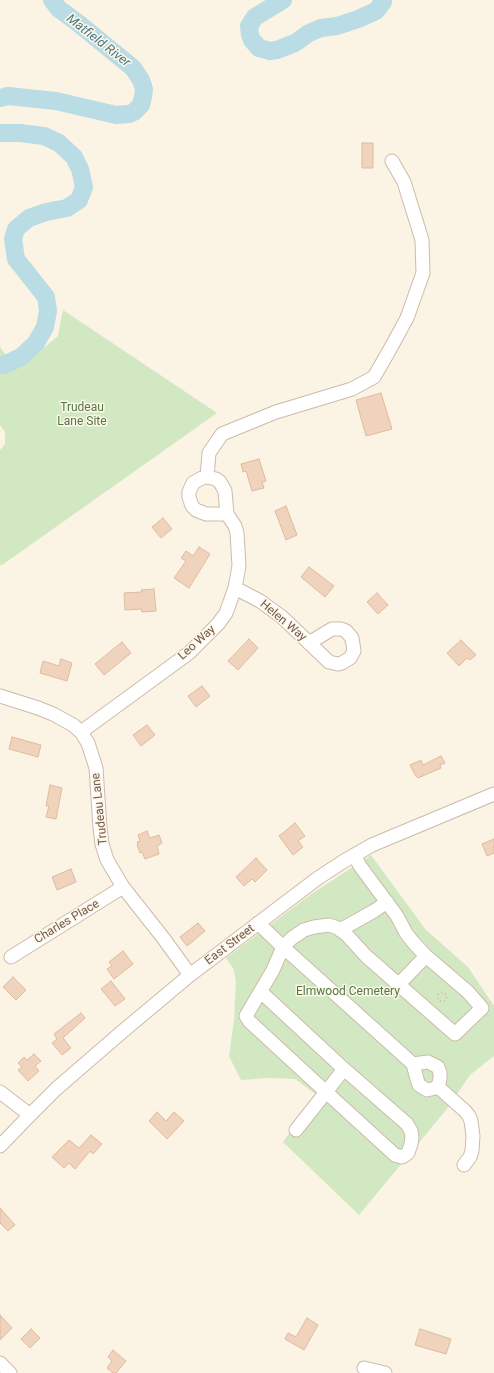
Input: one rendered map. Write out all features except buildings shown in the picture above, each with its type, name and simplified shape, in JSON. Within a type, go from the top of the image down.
[{"type":"street","points":[[227,514],[201,513],[192,506],[189,497],[191,487],[197,480],[206,477],[210,453],[222,434],[276,412],[352,389],[374,377],[407,318],[423,273],[422,240],[404,182],[392,161]]},
{"type":"street","name":"Leo Way","points":[[81,732],[189,653],[218,624],[226,613],[235,588],[239,566],[238,540],[235,526],[227,514],[223,486],[216,480],[206,477]]},
{"type":"street","name":"Helen Way","points":[[235,588],[249,594],[269,607],[282,617],[309,643]]},
{"type":"street","name":"Trudeau Lane","points":[[0,696],[54,714],[73,725],[81,732],[88,743],[96,768],[98,782],[98,812],[102,844],[107,860],[123,887],[190,975]]},
{"type":"street","name":"East Street","points":[[0,1146],[30,1115],[88,1060],[190,975],[324,874],[354,855],[385,839],[494,794]]},
{"type":"street","points":[[261,992],[344,1069],[407,1124],[411,1131],[412,1137],[408,1153],[402,1157],[395,1155],[247,1020],[246,1014],[261,992],[283,947],[292,938],[304,930],[314,927],[329,926],[346,934],[366,956],[454,1034],[482,1008],[468,992],[426,956],[406,933],[397,916],[360,866],[354,855]]},
{"type":"street","name":"Charles Place","points":[[11,957],[123,887]]},
{"type":"street","points":[[340,930],[387,902]]},
{"type":"street","points":[[258,923],[413,1064],[419,1085],[427,1090],[439,1084],[440,1073],[438,1067],[428,1062],[413,1064]]},
{"type":"street","points":[[399,984],[426,956]]},
{"type":"street","points":[[296,1130],[344,1069]]},
{"type":"street","points":[[437,1086],[465,1112],[471,1120],[473,1136],[472,1151],[470,1157],[464,1165]]},
{"type":"street","points":[[0,1092],[30,1115]]},
{"type":"street","points":[[0,1364],[10,1373]]},
{"type":"street","points":[[364,1368],[385,1373]]},
{"type":"path","points":[[442,992],[447,996],[446,1000],[442,1001],[438,1000],[437,996],[442,992]]},
{"type":"green space","name":"Trudeau Lane Site","points":[[63,310],[217,413],[0,565],[0,450],[5,444],[5,432],[0,425],[0,347],[9,360],[15,362],[27,362],[58,336]]},
{"type":"green space","name":"Elmwood Cemetery","points":[[371,855],[426,930],[468,967],[494,1006],[494,1056],[470,1075],[446,1110],[359,1215],[283,1142],[317,1095],[295,1079],[269,1078],[241,1080],[229,1056],[234,1020],[236,981],[233,968],[226,958],[310,895]]},
{"type":"waterway","name":"Matfield River","points":[[0,98],[8,96],[56,101],[116,115],[129,114],[134,112],[141,105],[144,89],[141,80],[133,68],[59,9],[52,0]]},
{"type":"waterway","name":"Matfield River","points":[[283,0],[255,17],[249,26],[252,40],[259,48],[270,51],[277,50],[295,43],[309,33],[321,28],[337,26],[358,19],[376,11],[383,0]]},
{"type":"waterway","name":"Matfield River","points":[[0,133],[20,133],[44,136],[59,143],[74,157],[80,169],[84,187],[79,200],[67,208],[46,212],[29,218],[16,229],[13,239],[16,259],[46,297],[48,311],[45,327],[36,343],[21,357],[4,365],[0,365]]}]
